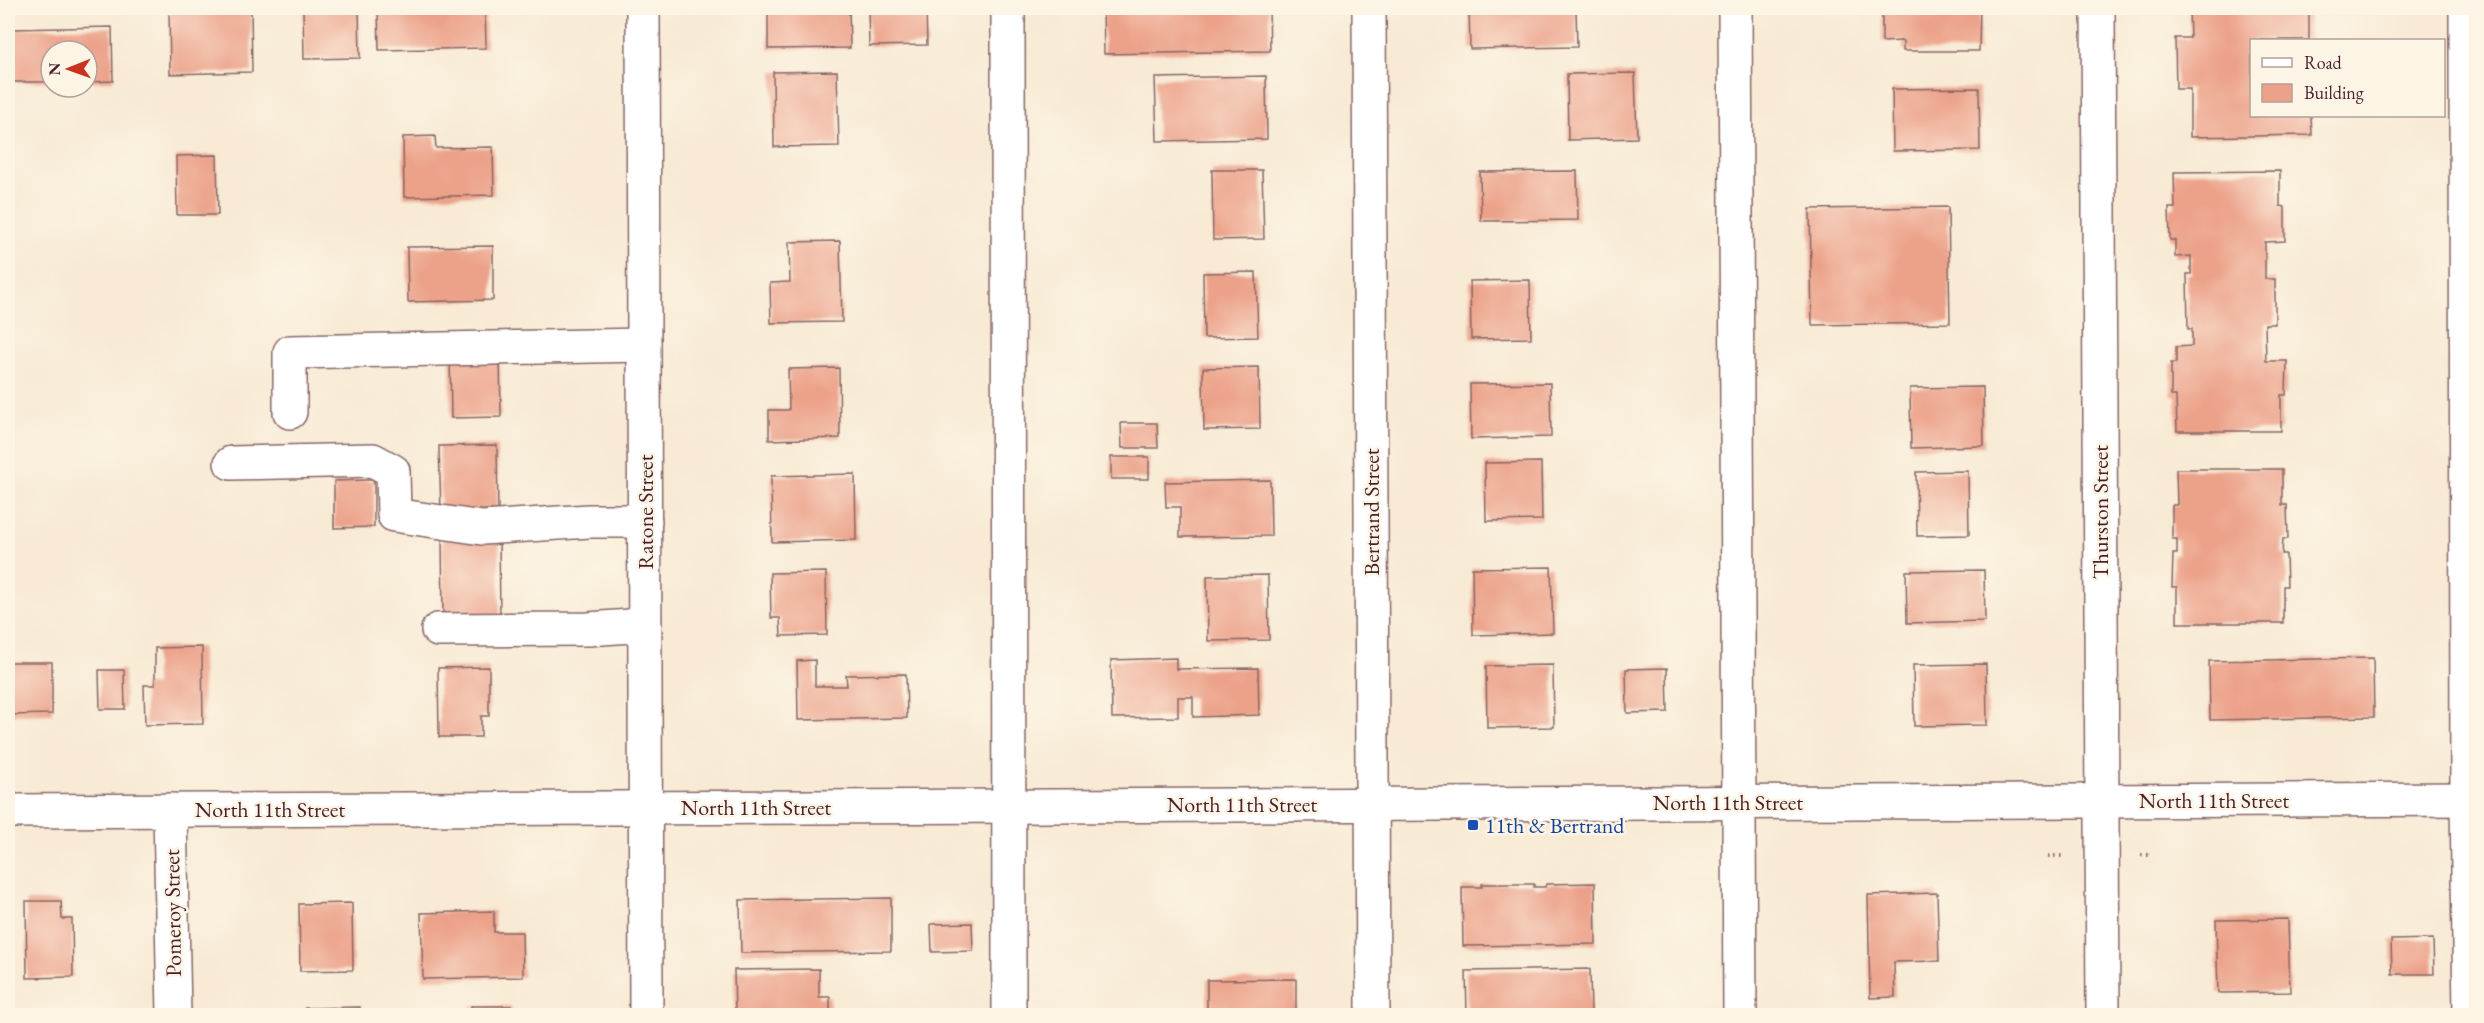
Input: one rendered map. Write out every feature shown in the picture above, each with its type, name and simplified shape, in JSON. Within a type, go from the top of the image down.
[{"type":"street","name":"Ratone Street","points":[[643,8],[646,1016]]},
{"type":"street","points":[[1008,8],[1009,1016]]},
{"type":"street","name":"Bertrand Street","points":[[1369,8],[1373,1016]]},
{"type":"street","points":[[1736,8],[1740,1016]]},
{"type":"street","name":"Thurston Street","points":[[2098,8],[2103,1016]]},
{"type":"street","points":[[2466,8],[2472,799],[2470,1016]]},
{"type":"street","points":[[290,412],[290,352],[644,345]]},
{"type":"street","points":[[231,463],[373,460],[393,471],[394,515],[482,528],[588,521],[645,521]]},
{"type":"street","points":[[438,630],[588,629],[645,625]]},
{"type":"street","name":"North 11th Street","points":[[8,811],[2472,799]]},
{"type":"street","name":"Pomeroy Street","points":[[170,810],[174,1016]]},
{"type":"path","points":[[2048,856],[2073,856]]},
{"type":"building","points":[[251,8],[252,72],[170,74],[169,10]]},
{"type":"building","points":[[303,8],[359,8],[360,58],[304,59]]},
{"type":"building","points":[[378,8],[485,8],[486,48],[379,50]]},
{"type":"building","points":[[768,8],[849,8],[850,48],[768,49]]},
{"type":"building","points":[[868,8],[926,8],[927,45],[869,46]]},
{"type":"building","points":[[1103,8],[1269,8],[1270,51],[1104,54]]},
{"type":"building","points":[[1469,8],[1576,8],[1577,47],[1470,49]]},
{"type":"building","points":[[1882,8],[1980,8],[1979,51],[1903,51],[1903,41],[1882,42]]},
{"type":"building","points":[[2189,8],[2309,8],[2309,39],[2250,39],[2250,117],[2311,117],[2312,135],[2190,137],[2190,89],[2176,89],[2175,38],[2190,38]]},
{"type":"building","points":[[112,27],[113,81],[99,82],[99,39],[39,39],[39,82],[12,82],[12,29]]},
{"type":"building","points":[[837,71],[839,146],[774,147],[773,72]]},
{"type":"building","points":[[1635,73],[1637,138],[1568,140],[1567,74]]},
{"type":"building","points":[[1266,76],[1267,139],[1157,141],[1155,78]]},
{"type":"building","points":[[1979,88],[1980,150],[1893,151],[1892,89]]},
{"type":"building","points":[[435,136],[436,148],[493,147],[494,195],[404,197],[403,137]]},
{"type":"building","points":[[217,155],[218,215],[177,215],[176,156]]},
{"type":"building","points":[[1212,170],[1262,170],[1264,239],[1213,240]]},
{"type":"building","points":[[1577,171],[1578,220],[1481,221],[1480,172]]},
{"type":"building","points":[[2280,171],[2280,206],[2285,207],[2285,241],[2265,242],[2265,279],[2275,279],[2275,324],[2265,324],[2266,361],[2287,361],[2286,395],[2281,395],[2281,431],[2177,431],[2176,396],[2171,396],[2171,363],[2176,363],[2176,347],[2192,346],[2192,329],[2188,329],[2187,274],[2191,274],[2191,256],[2175,257],[2175,240],[2170,240],[2169,208],[2175,208],[2174,172]]},
{"type":"building","points":[[1948,207],[1950,323],[1812,325],[1810,209]]},
{"type":"building","points":[[840,241],[842,322],[771,323],[770,283],[790,282],[789,242]]},
{"type":"building","points":[[493,246],[493,300],[408,302],[407,247]]},
{"type":"building","points":[[1256,272],[1258,337],[1204,338],[1203,273]]},
{"type":"building","points":[[1530,280],[1531,338],[1471,339],[1470,281]]},
{"type":"building","points":[[500,354],[501,417],[451,418],[450,355]]},
{"type":"building","points":[[1259,367],[1260,429],[1204,430],[1203,368]]},
{"type":"building","points":[[839,368],[840,438],[769,440],[769,410],[789,410],[788,369]]},
{"type":"building","points":[[1550,383],[1551,437],[1471,439],[1470,384]]},
{"type":"building","points":[[1983,387],[1984,446],[1911,448],[1910,388]]},
{"type":"building","points":[[1121,423],[1157,423],[1158,448],[1122,448]]},
{"type":"building","points":[[497,445],[498,510],[441,511],[439,446]]},
{"type":"building","points":[[1111,457],[1149,457],[1149,479],[1111,479]]},
{"type":"building","points":[[1541,462],[1542,520],[1486,521],[1485,463]]},
{"type":"building","points":[[2176,469],[2282,469],[2282,505],[2287,505],[2288,539],[2283,539],[2282,554],[2286,554],[2287,586],[2283,586],[2283,623],[2177,623],[2177,587],[2172,587],[2173,554],[2177,554],[2177,539],[2172,539],[2172,505],[2177,505]]},
{"type":"building","points":[[1968,471],[1969,535],[1917,536],[1916,472]]},
{"type":"building","points":[[855,474],[856,540],[772,542],[771,476]]},
{"type":"building","points":[[374,480],[374,527],[334,528],[334,481]]},
{"type":"building","points":[[1270,480],[1271,536],[1180,537],[1180,507],[1166,507],[1165,482]]},
{"type":"building","points":[[499,538],[500,616],[443,617],[442,539]]},
{"type":"building","points":[[1551,567],[1553,633],[1473,635],[1472,568]]},
{"type":"building","points":[[1984,570],[1985,621],[1907,623],[1906,571]]},
{"type":"building","points":[[826,572],[827,635],[781,636],[780,618],[771,618],[770,573]]},
{"type":"building","points":[[1268,575],[1269,640],[1208,641],[1207,576]]},
{"type":"building","points":[[202,647],[203,724],[145,725],[144,685],[155,685],[155,648]]},
{"type":"building","points":[[1176,658],[1176,669],[1258,668],[1259,715],[1193,717],[1193,697],[1178,697],[1178,717],[1112,718],[1111,660]]},
{"type":"building","points":[[2373,658],[2374,717],[2210,720],[2209,661]]},
{"type":"building","points":[[815,660],[815,686],[847,686],[846,675],[906,674],[907,718],[798,720],[797,661]]},
{"type":"building","points":[[8,662],[52,662],[52,714],[8,715]]},
{"type":"building","points":[[1986,664],[1987,725],[1914,726],[1913,665]]},
{"type":"building","points":[[1553,665],[1554,727],[1487,728],[1486,666]]},
{"type":"building","points":[[489,667],[489,716],[481,716],[481,737],[439,737],[438,668]]},
{"type":"building","points":[[1667,668],[1668,712],[1627,713],[1626,669]]},
{"type":"building","points":[[99,670],[124,670],[125,709],[100,709]]},
{"type":"building","points":[[1595,883],[1596,944],[1463,946],[1462,887],[1482,887],[1482,884],[1534,884],[1534,887],[1545,887],[1546,884]]},
{"type":"building","points":[[1937,893],[1939,961],[1894,962],[1895,997],[1870,998],[1868,895]]},
{"type":"building","points":[[891,898],[891,951],[741,953],[740,900]]},
{"type":"building","points":[[26,901],[61,901],[62,919],[72,919],[73,977],[27,978]]},
{"type":"building","points":[[352,903],[353,970],[300,971],[299,904]]},
{"type":"building","points":[[494,911],[494,932],[522,932],[523,977],[423,979],[421,913]]},
{"type":"building","points":[[2288,919],[2290,992],[2218,993],[2216,920]]},
{"type":"building","points":[[972,923],[973,951],[932,952],[931,924]]},
{"type":"building","points":[[2433,939],[2434,974],[2392,974],[2391,940]]},
{"type":"building","points":[[819,969],[819,997],[830,997],[830,1016],[735,1016],[734,970]]},
{"type":"building","points":[[1590,969],[1591,1016],[1467,1016],[1466,971]]},
{"type":"building","points":[[1296,979],[1296,1016],[1207,1016],[1207,980]]},
{"type":"building","points":[[471,1006],[511,1006],[512,1016],[471,1016]]},
{"type":"building","points":[[360,1007],[360,1016],[305,1016],[305,1008]]},
{"type":"place","name":"11th & Bertrand","points":[[1473,825]]}]
